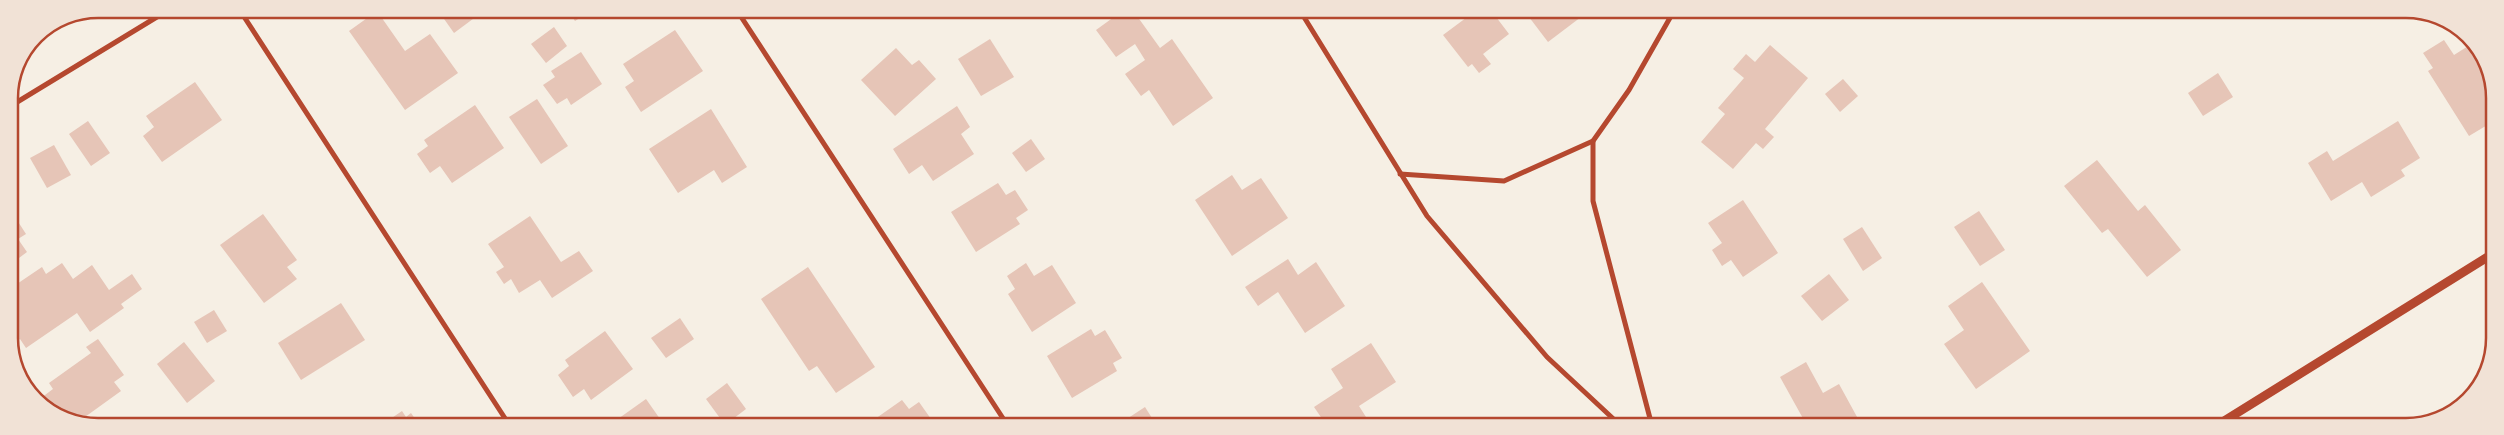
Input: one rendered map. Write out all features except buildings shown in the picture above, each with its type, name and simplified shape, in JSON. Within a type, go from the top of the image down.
[{"type":"street","points":[[18,102],[155,18]]},
{"type":"street","points":[[245,18],[505,418]]},
{"type":"street","points":[[742,18],[1003,418]]},
{"type":"street","points":[[1305,18],[1427,216],[1547,357],[1612,418]]},
{"type":"street","points":[[1400,174],[1504,181],[1593,141],[1628,90],[1670,18]]},
{"type":"street","points":[[1593,141],[1593,201],[1650,418]]},
{"type":"street","points":[[2229,418],[2486,258]]}]
